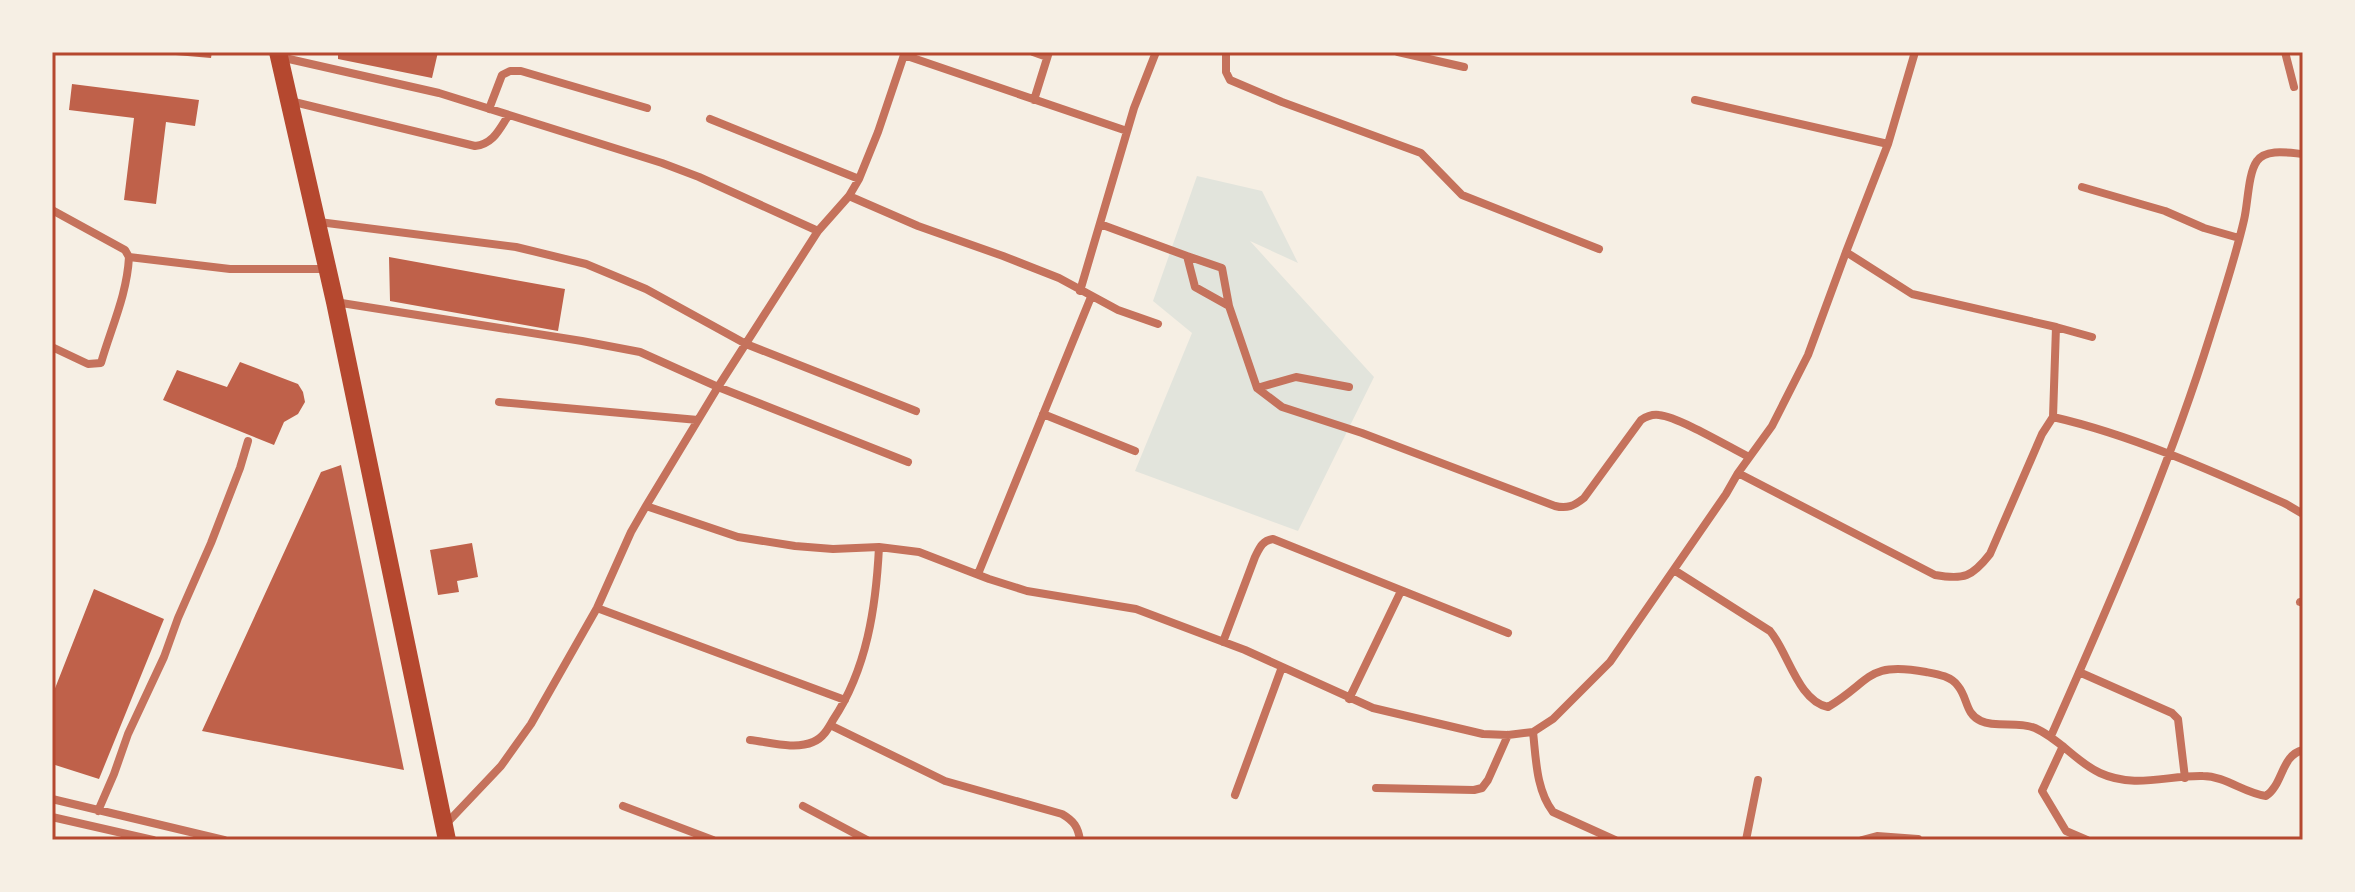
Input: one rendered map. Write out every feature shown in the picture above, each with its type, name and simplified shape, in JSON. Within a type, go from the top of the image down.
[{"type":"main road","points":[[278,54],[318,222],[446,833]]},
{"type":"street","points":[[1033,52],[1048,55],[1034,100]]},
{"type":"street","points":[[1080,291],[1127,131],[1156,52]]},
{"type":"street","points":[[1226,52],[1226,72],[1230,80],[1296,108],[1421,153],[1462,195],[1599,249]]},
{"type":"street","points":[[1398,52],[1464,67]]},
{"type":"street","points":[[646,506],[738,537],[807,547],[879,547],[919,552],[1027,591],[1136,609],[1223,642],[1373,708],[1483,734],[1533,732],[1553,719],[1610,662],[1772,426],[1808,355],[1888,144],[1915,52]]},
{"type":"street","points":[[2285,52],[2294,87]]},
{"type":"street","points":[[446,833],[531,724],[597,608],[646,506],[818,231],[849,196],[859,179],[904,53],[1127,131]]},
{"type":"street","points":[[278,54],[439,93],[699,177],[818,231]]},
{"type":"street","points":[[489,109],[502,75],[510,71],[521,71],[647,108]]},
{"type":"street","points":[[1695,100],[1888,144]]},
{"type":"street","points":[[290,101],[475,146],[486,145],[508,116]]},
{"type":"street","points":[[710,119],[859,179]]},
{"type":"street","points":[[2051,736],[2119,583],[2209,339],[2239,238],[2256,161],[2264,154],[2303,154]]},
{"type":"street","points":[[2082,187],[2165,211],[2204,228],[2239,238]]},
{"type":"street","points":[[849,196],[918,226],[1059,278],[1118,310],[1158,324]]},
{"type":"street","points":[[52,210],[125,250],[129,257],[121,307],[101,363],[88,364],[52,347]]},
{"type":"street","points":[[318,222],[516,247],[586,264],[646,289],[746,344],[916,411]]},
{"type":"street","points":[[1100,224],[1222,268],[1229,306],[1257,388],[1282,407],[1362,433],[1555,506],[1565,508],[1576,505],[1584,498],[1641,420],[1650,415],[1662,414],[1749,457]]},
{"type":"street","points":[[1846,252],[1912,294],[2092,337]]},
{"type":"street","points":[[1187,256],[1195,287],[1229,306]]},
{"type":"street","points":[[129,257],[230,269],[328,269]]},
{"type":"street","points":[[978,574],[1091,297]]},
{"type":"street","points":[[335,302],[640,352],[718,387],[908,462]]},
{"type":"street","points":[[1738,473],[1935,575],[1956,579],[1966,576],[1990,554],[2042,434],[2053,417],[2056,327]]},
{"type":"street","points":[[1257,388],[1296,377],[1349,387]]},
{"type":"street","points":[[499,402],[698,420]]},
{"type":"street","points":[[1043,414],[1135,451]]},
{"type":"street","points":[[2053,417],[2168,454],[2303,514]]},
{"type":"street","points":[[98,811],[211,543],[248,441]]},
{"type":"street","points":[[1223,642],[1255,557],[1266,541],[1273,539],[1508,633]]},
{"type":"street","points":[[750,740],[801,745],[814,742],[830,725],[860,665],[877,591],[879,547]]},
{"type":"street","points":[[1674,570],[1770,631],[1805,691],[1821,706],[1828,707],[1880,669],[1940,675],[1960,688],[1971,714],[1982,722],[2023,724],[2051,736],[2100,773],[2143,782],[2204,776],[2266,796],[2274,791],[2288,760],[2296,751],[2303,750]]},
{"type":"street","points":[[1349,699],[1401,591]]},
{"type":"street","points":[[597,608],[845,700]]},
{"type":"street","points":[[1235,795],[1282,667]]},
{"type":"street","points":[[2079,672],[2172,713],[2178,719],[2185,778]]},
{"type":"street","points":[[830,725],[945,781],[1062,814],[1073,820],[1080,840]]},
{"type":"street","points":[[1533,732],[1546,803],[1553,812],[1615,840]]},
{"type":"street","points":[[1376,788],[1482,788],[1508,735]]},
{"type":"street","points":[[2063,746],[2042,791],[2066,831],[2087,840]]},
{"type":"street","points":[[1746,840],[1758,780]]},
{"type":"street","points":[[52,799],[224,840]]},
{"type":"street","points":[[623,806],[713,840]]},
{"type":"street","points":[[803,806],[867,840]]},
{"type":"street","points":[[52,817],[109,835],[153,840]]},
{"type":"street","points":[[1862,840],[1877,836],[1918,839]]},
{"type":"shaded area","points":[[1197,176],[1262,191],[1298,263],[1250,241],[1374,377],[1298,531],[1135,471],[1192,333],[1153,301]]},
{"type":"building","points":[[164,52],[212,52],[211,58]]},
{"type":"building","points":[[338,52],[438,52],[432,78],[338,59]]},
{"type":"building","points":[[72,84],[199,100],[195,126],[166,122],[156,204],[124,200],[134,118],[69,110]]},
{"type":"building","points":[[389,257],[565,289],[558,331],[390,301]]},
{"type":"building","points":[[240,362],[298,384],[303,392],[305,402],[298,414],[284,422],[274,445],[163,400],[177,370],[227,387]]},
{"type":"building","points":[[341,465],[404,770],[202,731],[321,472]]},
{"type":"building","points":[[472,543],[478,577],[457,581],[459,592],[438,595],[430,550]]},
{"type":"building","points":[[94,589],[164,619],[99,779],[52,764],[52,696]]}]
